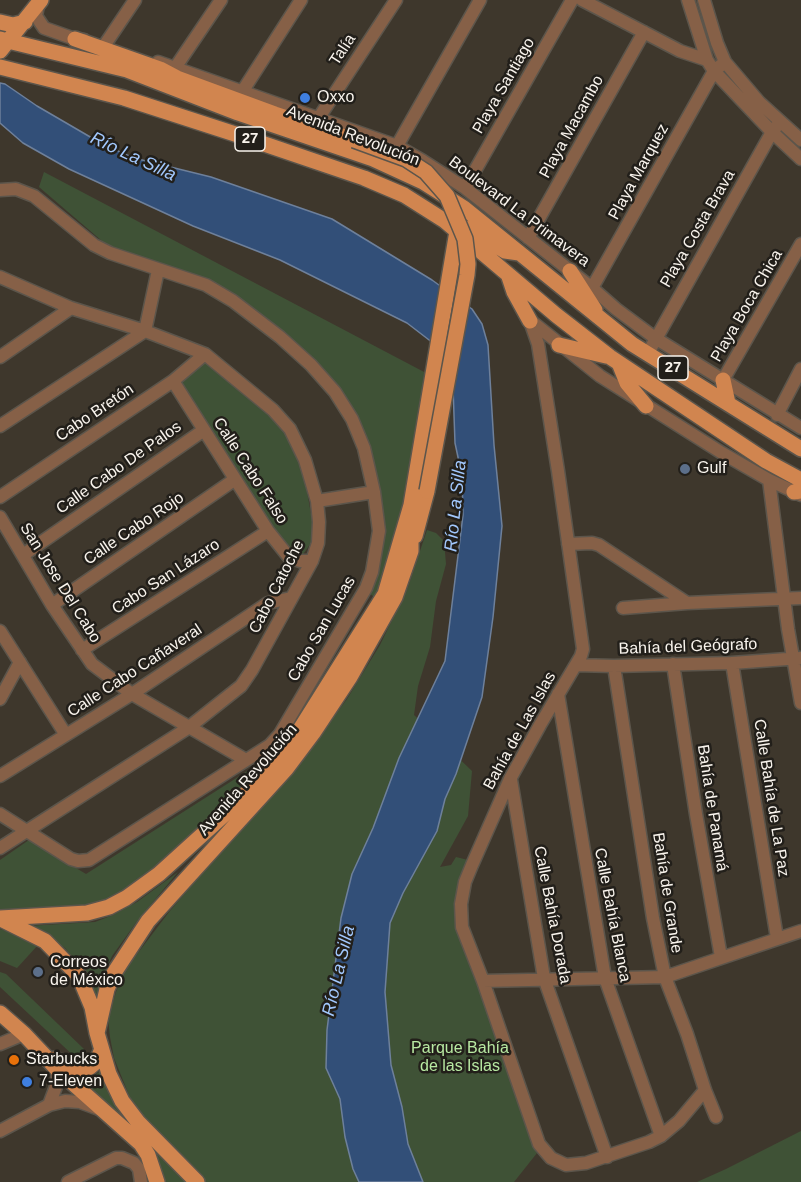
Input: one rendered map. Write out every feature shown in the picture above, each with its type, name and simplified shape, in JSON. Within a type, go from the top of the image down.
[{"type":"main road","points":[[2,44],[25,22],[40,2]]},
{"type":"main road","points":[[0,22],[13,25],[25,22]]},
{"type":"main road","points":[[75,39],[176,73],[275,114],[400,156],[426,172],[447,196],[465,239],[467,275],[427,491],[411,551]]},
{"type":"main road","name":"Avenida Revolución","points":[[2,44],[128,70],[238,113],[365,156],[410,176],[445,195],[632,344],[658,352],[728,403],[801,449]]},
{"type":"main road","name":"27","points":[[0,66],[124,98],[232,133],[378,183],[416,201],[457,231],[478,253],[508,274],[614,360],[766,461],[799,489]]},
{"type":"main road","points":[[128,70],[137,68],[176,73]]},
{"type":"main road","points":[[457,231],[463,228],[468,229],[505,250],[519,253]]},
{"type":"main road","name":"Avenida Revolución","points":[[0,918],[87,913],[109,907],[126,898],[159,874],[268,772],[299,731],[385,594],[411,505],[457,231]]},
{"type":"main road","points":[[449,274],[478,253]]},
{"type":"main road","points":[[570,271],[604,323]]},
{"type":"main road","points":[[508,274],[514,292],[530,321]]},
{"type":"main road","points":[[559,345],[614,360],[627,383],[646,406]]},
{"type":"main road","points":[[723,380],[728,403]]},
{"type":"main road","name":"Avenida Revolución","points":[[97,1033],[107,989],[119,963],[148,921],[279,776],[313,733],[350,677],[395,597],[411,551],[411,505]]},
{"type":"main road","points":[[0,918],[45,941],[79,976],[92,1006],[101,1051],[109,1074],[127,1108],[197,1182]]},
{"type":"main road","points":[[0,1013],[58,1070],[141,1144],[148,1155],[157,1182]]},
{"type":"main road","points":[[44,1054],[77,1070],[83,1070],[90,1068],[97,1061],[101,1051]]},
{"type":"street","points":[[106,43],[135,0]]},
{"type":"street","points":[[176,73],[221,0]]},
{"type":"street","points":[[242,92],[302,0]]},
{"type":"street","name":"Talía","points":[[318,119],[396,0]]},
{"type":"street","points":[[397,146],[480,0]]},
{"type":"street","name":"Playa Santiago","points":[[465,188],[572,0]]},
{"type":"street","points":[[582,0],[680,51],[707,60]]},
{"type":"street","points":[[688,0],[707,60],[714,71],[776,127],[801,140]]},
{"type":"street","points":[[704,0],[725,62],[759,102],[801,159]]},
{"type":"street","name":"Boulevard La Primavera","points":[[40,2],[36,16],[42,26],[75,39],[106,43],[176,73],[242,92],[397,146],[465,188],[655,338]]},
{"type":"street","name":"Playa Macambo","points":[[528,238],[644,32]]},
{"type":"street","points":[[714,71],[725,62]]},
{"type":"street","name":"Playa Marquez","points":[[592,288],[714,71]]},
{"type":"street","name":"Playa Costa Brava","points":[[658,352],[655,338],[776,127]]},
{"type":"street","name":"Cabo San Lucas","points":[[0,190],[16,189],[34,196],[94,245],[158,270],[206,285],[233,301],[280,337],[311,365],[335,392],[352,419],[364,448],[374,492],[379,531],[372,572],[366,588],[280,734],[270,745],[89,860],[71,859],[28,831]]},
{"type":"street","name":"Playa Boca Chica","points":[[723,380],[800,247]]},
{"type":"street","points":[[0,426],[145,331],[158,270]]},
{"type":"street","name":"Cabo Catoche","points":[[0,277],[71,308],[145,331],[205,354],[273,410],[290,429],[305,460],[317,501],[318,543],[312,561],[241,686],[188,728],[0,848]]},
{"type":"street","points":[[0,357],[71,308]]},
{"type":"street","points":[[530,321],[600,376],[646,406],[769,480],[799,489]]},
{"type":"street","name":"Bahía de Las Islas","points":[[530,321],[538,344],[583,649],[510,779],[472,865],[465,882],[461,904],[462,927],[539,1144],[551,1158],[566,1165],[586,1163],[607,1156]]},
{"type":"street","points":[[0,342],[13,349]]},
{"type":"street","points":[[658,352],[723,380],[801,428]]},
{"type":"street","name":"Cabo Bretón","points":[[0,497],[173,381],[205,354]]},
{"type":"street","points":[[777,415],[801,369]]},
{"type":"street","name":"Calle Cabo Falso","points":[[173,381],[268,531],[288,556],[300,561],[312,561]]},
{"type":"street","name":"Calle Cabo De Palos","points":[[23,555],[204,430]]},
{"type":"street","name":"Calle Cabo Rojo","points":[[52,605],[234,480]]},
{"type":"street","points":[[769,480],[784,599],[797,659],[801,703]]},
{"type":"street","points":[[317,501],[374,492]]},
{"type":"street","name":"San Jose Del Cabo","points":[[0,517],[52,605],[92,664],[132,694],[246,760]]},
{"type":"street","name":"Cabo San Lázaro","points":[[82,650],[268,531]]},
{"type":"street","points":[[568,544],[599,545],[687,603]]},
{"type":"street","name":"Calle Cabo Cañaveral","points":[[0,776],[132,694],[268,603],[291,598]]},
{"type":"street","points":[[623,608],[801,598]]},
{"type":"street","points":[[0,631],[66,735]]},
{"type":"street","name":"Bahía del Geógrafo","points":[[576,665],[732,663],[797,659]]},
{"type":"street","points":[[0,699],[20,662]]},
{"type":"street","name":"Calle Bahía de La Paz","points":[[732,663],[777,938]]},
{"type":"street","name":"Bahía de Panamá","points":[[673,664],[721,957]]},
{"type":"street","name":"Bahía de Grande","points":[[614,666],[664,977],[716,1117]]},
{"type":"street","name":"Calle Bahía Blanca","points":[[558,694],[605,978],[661,1136]]},
{"type":"street","name":"Calle Bahía Dorada","points":[[510,779],[544,978],[607,1156]]},
{"type":"street","points":[[0,814],[28,831]]},
{"type":"street","points":[[483,981],[664,977],[801,931]]},
{"type":"street","points":[[0,1044],[24,1035]]},
{"type":"street","points":[[49,1106],[57,1084],[58,1070]]},
{"type":"street","points":[[607,1156],[661,1136],[691,1108],[705,1090]]},
{"type":"street","points":[[0,1131],[49,1106],[65,1101],[80,1102],[104,1110]]},
{"type":"street","points":[[68,1182],[116,1158],[131,1161],[139,1169],[141,1182]]},
{"type":"green space","points":[[44,172],[426,373],[426,418],[383,603],[370,594],[381,527],[366,448],[337,390],[220,290],[109,247],[39,187]]},
{"type":"green space","points":[[206,360],[284,428],[302,463],[315,537],[302,556],[272,531],[176,383]]},
{"type":"green space","name":"Parque Bahía de las Islas","points":[[427,530],[436,533],[444,541],[446,564],[436,601],[430,647],[418,686],[414,715],[472,771],[468,816],[440,867],[451,865],[456,857],[468,860],[457,899],[477,981],[533,1147],[537,1153],[514,1182],[205,1182],[164,1143],[133,1105],[114,1058],[110,1037],[108,1018],[116,992],[125,970],[169,912],[321,734],[347,699],[380,645],[408,587]]},
{"type":"green space","points":[[249,770],[260,777],[208,825],[148,874],[111,898],[89,907],[0,912],[0,860],[29,840],[86,874]]},
{"type":"green space","points":[[178,872],[112,956],[102,978],[98,1002],[87,975],[65,948],[26,926],[95,922],[137,902]]},
{"type":"green space","points":[[0,929],[23,936],[38,945],[17,968],[0,961]]},
{"type":"green space","points":[[0,972],[6,974],[84,1049],[81,1057],[76,1058],[0,987]]},
{"type":"green space","points":[[100,1071],[106,1088],[125,1115],[187,1182],[162,1182],[160,1170],[75,1081],[91,1079]]},
{"type":"green space","points":[[801,1131],[801,1182],[697,1182],[726,1169]]},
{"type":"water","name":"Río La Silla","points":[[0,83],[104,145],[134,158],[211,177],[332,219],[432,280],[472,309],[482,324],[488,345],[502,526],[482,697],[456,774],[445,799],[437,831],[403,893],[390,923],[385,992],[391,1065],[402,1107],[408,1144],[423,1182],[359,1182],[353,1169],[345,1137],[340,1099],[326,1068],[327,1030],[341,918],[352,874],[373,828],[399,758],[445,661],[463,515],[462,476],[455,443],[453,387],[446,361],[433,343],[407,323],[280,260],[193,226],[69,169],[23,143],[0,123]]},
{"type":"place","name":"Oxxo","points":[[305,98]]},
{"type":"place","name":"Gulf","points":[[685,469]]},
{"type":"place","name":"Correos de México","points":[[38,972]]},
{"type":"place","name":"Starbucks","points":[[14,1060]]},
{"type":"place","name":"7-Eleven","points":[[27,1082]]}]
